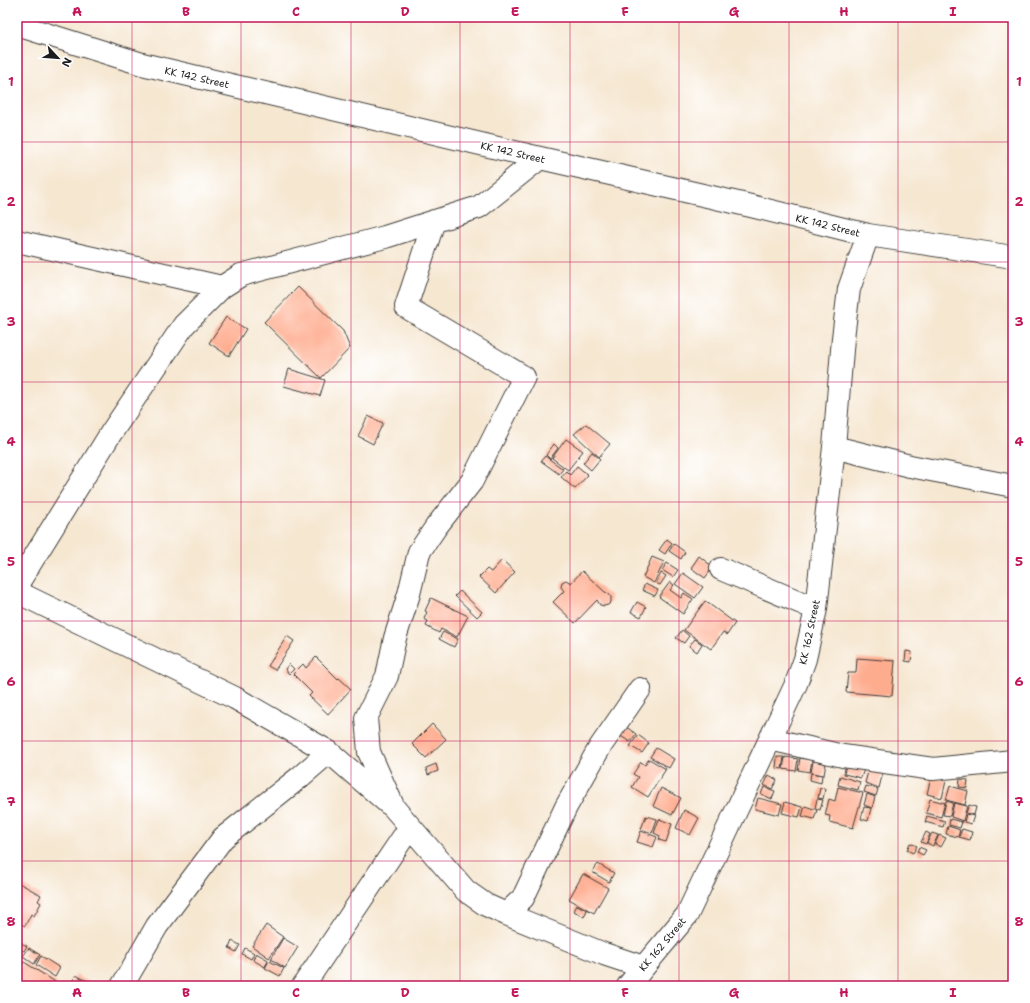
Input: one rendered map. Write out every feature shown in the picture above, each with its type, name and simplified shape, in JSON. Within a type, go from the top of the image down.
[{"type":"street","name":"KK 142 Street","points":[[17,25],[142,64],[751,206],[868,235],[1013,257]]},
{"type":"street","points":[[17,585],[111,433],[184,325],[222,287],[240,275],[385,237],[479,207],[540,158]]},
{"type":"street","points":[[394,808],[369,752],[366,718],[387,676],[395,638],[409,594],[419,552],[436,527],[472,481],[524,377],[406,307],[434,221]]},
{"type":"street","name":"KK 162 Street","points":[[628,986],[687,915],[796,684],[805,659],[816,609],[834,447],[842,338],[849,289],[868,235]]},
{"type":"street","points":[[17,241],[222,287]]},
{"type":"street","points":[[834,447],[910,466],[1013,486]]},
{"type":"street","points":[[721,569],[816,609]]},
{"type":"street","points":[[17,592],[235,698],[329,752],[394,808],[466,891],[486,905],[604,954],[643,967]]},
{"type":"street","points":[[506,914],[524,898],[566,807],[600,747],[640,689]]},
{"type":"street","points":[[770,739],[843,756],[932,769],[1013,761]]},
{"type":"street","points":[[122,986],[156,926],[223,838],[329,752]]},
{"type":"street","points":[[302,986],[410,827]]},
{"type":"building","points":[[298,287],[343,331],[350,348],[321,378],[264,322]]},
{"type":"building","points":[[226,317],[246,329],[229,356],[209,343]]},
{"type":"building","points":[[289,369],[325,380],[320,396],[284,386]]},
{"type":"building","points":[[368,416],[383,423],[373,444],[358,436]]},
{"type":"building","points":[[586,424],[610,444],[599,457],[574,434]]},
{"type":"building","points":[[566,439],[583,451],[568,470],[552,458]]},
{"type":"building","points":[[554,444],[558,448],[550,459],[546,455]]},
{"type":"building","points":[[592,452],[600,459],[591,470],[583,463]]},
{"type":"building","points":[[545,456],[563,469],[559,474],[541,461]]},
{"type":"building","points":[[577,466],[588,475],[575,489],[561,477],[566,471],[570,475]]},
{"type":"building","points":[[667,539],[672,543],[665,554],[659,550]]},
{"type":"building","points":[[674,544],[685,552],[681,559],[669,551]]},
{"type":"building","points":[[699,556],[713,567],[705,578],[691,568]]},
{"type":"building","points":[[652,557],[664,562],[654,583],[643,577]]},
{"type":"building","points":[[502,560],[515,572],[496,593],[479,577],[487,569],[491,572]]},
{"type":"building","points":[[667,563],[678,570],[673,577],[662,570]]},
{"type":"building","points":[[582,571],[609,594],[611,597],[611,602],[604,606],[600,605],[597,600],[575,623],[553,602],[564,591],[561,587],[562,582],[566,580],[571,583]]},
{"type":"building","points":[[661,573],[666,576],[660,585],[656,583]]},
{"type":"building","points":[[683,573],[703,587],[695,598],[675,584]]},
{"type":"building","points":[[670,582],[674,585],[670,590],[681,598],[684,593],[693,599],[683,614],[659,597]]},
{"type":"building","points":[[645,584],[658,590],[655,596],[642,590]]},
{"type":"building","points":[[460,591],[482,612],[477,617],[455,596]]},
{"type":"building","points":[[431,598],[468,616],[457,637],[441,629],[439,633],[426,626],[428,621],[424,619],[427,612],[425,611]]},
{"type":"building","points":[[705,601],[735,623],[727,635],[723,632],[711,649],[684,630]]},
{"type":"building","points":[[637,602],[646,607],[641,617],[631,612]]},
{"type":"building","points":[[682,630],[689,636],[684,643],[676,638]]},
{"type":"building","points":[[443,632],[458,639],[454,647],[439,639]]},
{"type":"building","points":[[287,636],[294,641],[275,670],[268,666]]},
{"type":"building","points":[[695,639],[702,644],[697,652],[689,646]]},
{"type":"building","points":[[906,651],[912,652],[911,662],[905,661]]},
{"type":"building","points":[[316,657],[338,679],[339,678],[351,689],[328,714],[309,696],[312,693],[293,674],[303,664],[306,668]]},
{"type":"building","points":[[857,658],[895,661],[892,696],[846,692],[848,673],[856,673]]},
{"type":"building","points":[[289,664],[294,669],[289,674],[285,669]]},
{"type":"building","points":[[432,724],[446,739],[426,758],[412,744]]},
{"type":"building","points":[[625,726],[636,734],[630,742],[619,735]]},
{"type":"building","points":[[638,735],[649,743],[642,753],[630,746]]},
{"type":"building","points":[[656,748],[674,759],[669,768],[650,757]]},
{"type":"building","points":[[777,757],[784,757],[782,769],[776,768]]},
{"type":"building","points":[[785,757],[798,759],[796,771],[783,769]]},
{"type":"building","points":[[800,758],[812,760],[810,772],[798,770]]},
{"type":"building","points":[[649,759],[666,769],[648,797],[632,787],[638,777],[633,774],[641,762],[645,765]]},
{"type":"building","points":[[813,761],[826,763],[824,775],[811,773]]},
{"type":"building","points":[[436,764],[438,771],[428,775],[426,768]]},
{"type":"building","points":[[846,764],[864,769],[861,778],[844,774]]},
{"type":"building","points":[[869,768],[883,772],[879,788],[865,783]]},
{"type":"building","points":[[811,773],[822,775],[821,783],[810,780]]},
{"type":"building","points":[[769,775],[777,780],[772,789],[764,785]]},
{"type":"building","points":[[840,776],[860,782],[858,790],[838,785]]},
{"type":"building","points":[[931,777],[946,781],[942,798],[927,794]]},
{"type":"building","points":[[960,779],[968,780],[967,788],[959,787]]},
{"type":"building","points":[[866,786],[878,789],[876,796],[864,792]]},
{"type":"building","points":[[950,786],[968,791],[965,805],[946,800]]},
{"type":"building","points":[[764,787],[775,791],[772,799],[761,794]]},
{"type":"building","points":[[838,787],[863,793],[853,828],[829,822],[830,816],[825,815],[829,799],[835,801]]},
{"type":"building","points":[[661,788],[681,798],[672,815],[653,806]]},
{"type":"building","points":[[820,788],[825,789],[823,799],[818,798]]},
{"type":"building","points":[[867,794],[875,797],[872,808],[864,805]]},
{"type":"building","points":[[758,798],[782,804],[779,815],[755,809]]},
{"type":"building","points":[[817,799],[823,800],[820,810],[815,808]]},
{"type":"building","points":[[930,799],[945,803],[941,817],[926,813]]},
{"type":"building","points":[[946,801],[953,803],[950,816],[943,815]]},
{"type":"building","points":[[785,802],[802,807],[799,817],[782,813]]},
{"type":"building","points":[[954,803],[967,806],[963,821],[951,817]]},
{"type":"building","points":[[969,805],[976,807],[974,815],[966,813]]},
{"type":"building","points":[[805,806],[817,810],[814,819],[802,816]]},
{"type":"building","points":[[864,807],[871,808],[868,821],[861,819]]},
{"type":"building","points":[[684,810],[699,818],[690,835],[676,828]]},
{"type":"building","points":[[966,814],[974,816],[971,824],[964,822]]},
{"type":"building","points":[[646,816],[657,819],[652,833],[641,829]]},
{"type":"building","points":[[927,816],[945,821],[943,827],[925,822]]},
{"type":"building","points":[[659,819],[672,824],[666,842],[659,840],[660,836],[654,833]]},
{"type":"building","points":[[950,819],[962,822],[960,828],[949,825]]},
{"type":"building","points":[[948,826],[960,830],[958,837],[946,834]]},
{"type":"building","points":[[962,829],[972,832],[970,840],[959,837]]},
{"type":"building","points":[[641,831],[657,837],[653,847],[637,842]]},
{"type":"building","points":[[926,832],[930,834],[926,844],[921,842]]},
{"type":"building","points":[[932,833],[938,835],[933,846],[927,843]]},
{"type":"building","points":[[939,835],[946,838],[941,847],[935,844]]},
{"type":"building","points":[[910,843],[917,846],[913,853],[907,850]]},
{"type":"building","points":[[919,847],[926,850],[923,855],[917,852]]},
{"type":"building","points":[[598,864],[614,873],[609,882],[592,872]]},
{"type":"building","points":[[583,874],[608,888],[594,913],[569,899]]},
{"type":"building","points":[[17,882],[41,895],[38,901],[41,903],[34,916],[31,914],[25,926],[17,922]]},
{"type":"building","points":[[577,905],[587,910],[584,917],[574,911]]},
{"type":"building","points":[[266,925],[283,937],[269,958],[252,946]]},
{"type":"building","points":[[283,938],[298,947],[285,968],[271,959]]},
{"type":"building","points":[[17,941],[27,946],[24,951],[17,948]]},
{"type":"building","points":[[232,941],[240,945],[236,952],[229,948]]},
{"type":"building","points":[[29,948],[40,955],[34,964],[23,956]]},
{"type":"building","points":[[245,948],[254,953],[251,959],[242,954]]},
{"type":"building","points":[[256,953],[268,960],[265,967],[253,960]]},
{"type":"building","points":[[41,956],[60,968],[55,977],[36,965]]},
{"type":"building","points":[[269,961],[284,968],[280,976],[265,968]]},
{"type":"building","points":[[24,962],[57,983],[55,986],[20,986],[17,984],[17,973]]},
{"type":"building","points":[[76,975],[96,986],[70,985]]}]
